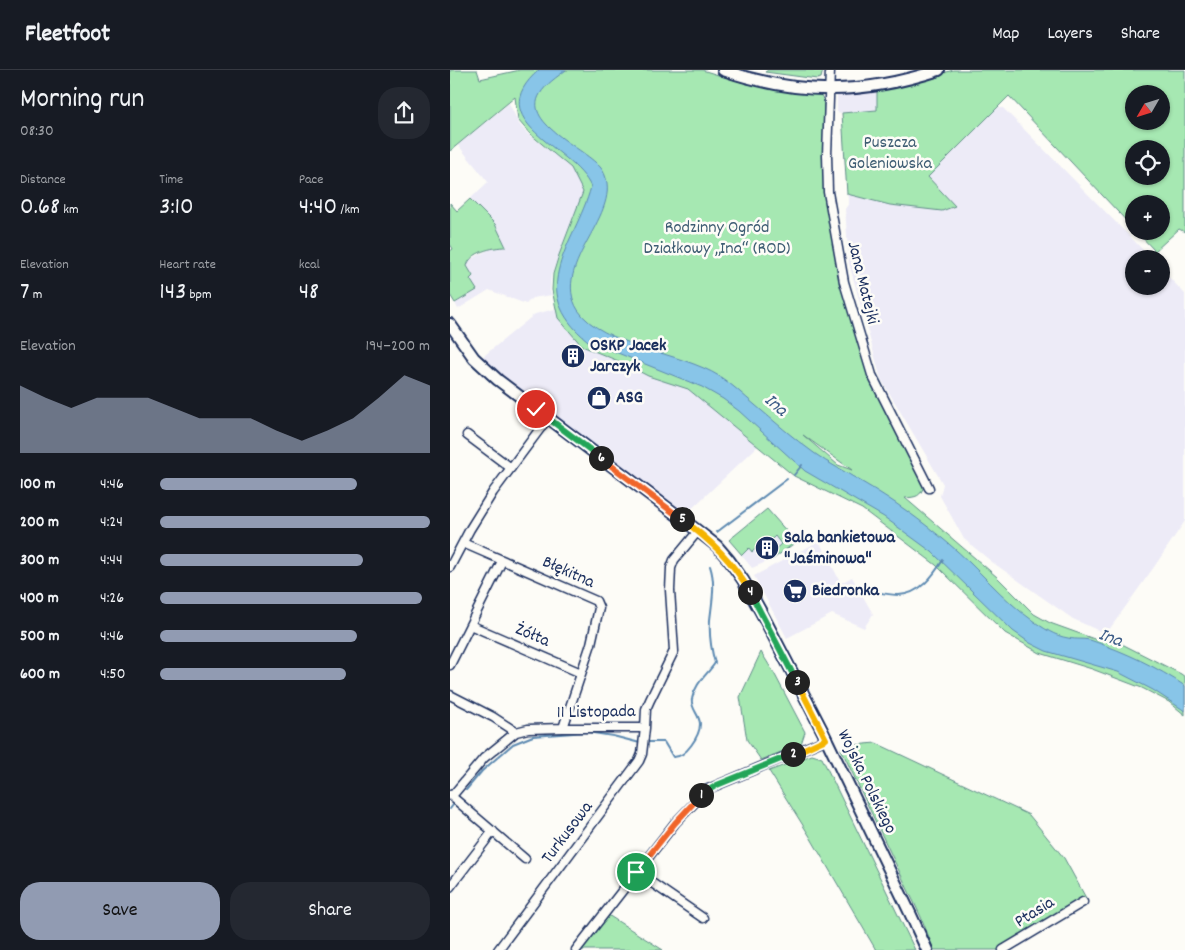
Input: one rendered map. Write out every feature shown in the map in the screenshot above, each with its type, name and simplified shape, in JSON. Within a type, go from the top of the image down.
[{"type":"street","points":[[723,70],[762,80],[830,87],[908,79],[939,70]]},
{"type":"street","name":"Jana Matejki","points":[[830,70],[827,155],[828,192],[844,282],[872,375],[929,488]]},
{"type":"street","name":"Wojska Polskiego","points":[[450,324],[465,347],[482,366],[698,531],[723,553],[743,580],[826,739],[927,950]]},
{"type":"street","points":[[450,567],[462,542],[484,507],[548,418]]},
{"type":"street","points":[[467,434],[511,468]]},
{"type":"street","name":"11 Listopada","points":[[516,732],[528,729],[645,728],[646,709],[674,652],[670,590],[671,568],[674,560],[698,531]]},
{"type":"street","name":"Błękitna","points":[[462,542],[599,604],[595,630],[563,728]]},
{"type":"street","points":[[450,665],[502,561]]},
{"type":"street","name":"Żółta","points":[[470,625],[581,673]]},
{"type":"street","points":[[450,695],[516,732],[484,758],[451,796],[525,859]]},
{"type":"street","name":"Turkusowa","points":[[498,950],[639,761],[642,754],[645,728]]},
{"type":"street","points":[[576,950],[675,823],[708,789],[826,739]]},
{"type":"street","points":[[450,888],[493,831]]},
{"type":"street","points":[[636,872],[704,918]]},
{"type":"street","name":"Ptasia","points":[[1003,950],[1083,902]]},
{"type":"shaded area","points":[[877,91],[877,110],[837,112],[837,94]]},
{"type":"shaded area","points":[[509,103],[519,124],[527,133],[572,168],[580,179],[584,194],[572,219],[551,276],[550,291],[552,295],[532,298],[526,304],[489,290],[458,309],[455,303],[477,290],[470,279],[473,276],[467,266],[468,262],[492,248],[506,247],[495,224],[470,199],[488,182],[458,145]]},
{"type":"shaded area","points":[[998,108],[1003,108],[1125,232],[1125,240],[1133,240],[1143,250],[1125,250],[1125,295],[1170,295],[1170,278],[1185,294],[1185,521],[1106,634],[1073,619],[992,562],[964,539],[940,496],[943,484],[881,379],[849,263],[845,209],[849,203],[847,194],[890,205]]},
{"type":"shaded area","points":[[555,309],[558,318],[582,346],[648,376],[688,389],[758,446],[685,515],[532,402],[480,359],[535,314]]},
{"type":"shaded area","points":[[767,509],[796,542],[773,559],[752,568],[729,540]]},
{"type":"shaded area","points":[[819,541],[841,583],[852,577],[873,614],[864,628],[832,614],[787,638],[754,576]]},
{"type":"green space","name":"Rodzinny Ogród Działkowy „Ina“ (ROD)","points":[[450,70],[477,70],[480,79],[520,70],[702,70],[748,84],[820,94],[824,100],[824,191],[838,268],[871,381],[924,485],[918,496],[905,498],[997,577],[1034,614],[1050,623],[1097,640],[1118,642],[1185,677],[1185,715],[1169,702],[1142,688],[1092,669],[1040,653],[1005,633],[936,565],[862,509],[794,476],[688,389],[648,376],[582,346],[558,318],[552,290],[553,274],[559,255],[583,192],[571,168],[530,134],[518,120],[515,97],[450,151]],"holes":[[[803,435],[852,470],[838,465]]]},
{"type":"green space","points":[[768,70],[823,70],[821,78],[817,79],[765,72]]},
{"type":"green space","name":"Puszcza Goleniowska","points":[[953,70],[1185,70],[1185,232],[1179,229],[1170,237],[1170,195],[1125,195],[1125,219],[1009,96],[928,177],[955,206],[942,211],[890,205],[847,194],[842,113],[877,110],[877,91],[912,83]]},
{"type":"green space","points":[[470,199],[495,224],[506,247],[483,251],[469,261],[467,266],[473,276],[470,279],[477,290],[455,303],[450,295],[450,251],[453,249],[450,244],[450,203],[457,211]]},
{"type":"green space","name":"Puszcza Goleniowska","points":[[1145,240],[1167,240],[1156,250]]},
{"type":"green space","points":[[767,509],[796,542],[773,559],[771,556],[772,552],[781,544],[775,536],[771,540],[768,538],[752,552],[749,548],[742,555],[729,540]]},
{"type":"green space","points":[[761,652],[805,732],[801,744],[761,760],[747,740],[740,697]]},
{"type":"green space","points":[[876,743],[1029,815],[1064,858],[1086,898],[1022,934],[998,950],[934,950],[921,917],[841,749],[843,746]]},
{"type":"green space","points":[[812,755],[822,758],[915,950],[876,950],[769,771]]},
{"type":"green space","points":[[608,915],[663,950],[581,950]]},
{"type":"water","points":[[539,70],[566,70],[542,90],[537,105],[540,116],[548,126],[596,163],[603,171],[607,187],[605,204],[579,257],[573,275],[572,293],[578,310],[589,322],[623,340],[703,368],[719,376],[814,453],[885,496],[928,527],[960,553],[1010,603],[1040,626],[1063,637],[1090,640],[1117,650],[1152,666],[1185,686],[1185,711],[1153,690],[1118,672],[1046,651],[1030,643],[1013,631],[932,552],[884,517],[805,471],[739,411],[723,399],[702,387],[588,341],[569,322],[559,303],[557,285],[560,266],[566,248],[591,187],[581,172],[536,133],[524,119],[519,104],[523,88]]},
{"type":"waterway","points":[[794,475],[802,465]]},
{"type":"waterway","points":[[717,532],[787,479]]},
{"type":"waterway","points":[[868,591],[899,595],[907,594],[920,588],[943,560]]},
{"type":"waterway","points":[[648,742],[664,742],[673,757],[683,754],[698,734],[700,721],[692,705],[692,699],[698,684],[715,663],[710,631],[713,586],[710,566]]},
{"type":"waterway","points":[[466,790],[482,771],[513,744],[533,736],[587,732],[640,743]]},
{"type":"waterway","points":[[450,809],[453,805]]},
{"type":"place","name":"OSKP Jacek Jarczyk","points":[[573,356]]},
{"type":"place","name":"ASG","points":[[599,398]]},
{"type":"place","name":"Sala bankietowa \"Jaśminowa\"","points":[[767,548]]},
{"type":"place","name":"Biedronka","points":[[795,591]]},
{"type":"route","points":[[536,409],[717,546],[743,580],[826,739],[708,789],[675,823],[636,872]]},
{"type":"water label","name":"Ina","points":[[775,406]]},
{"type":"water label","name":"Ina","points":[[1110,639]]}]
